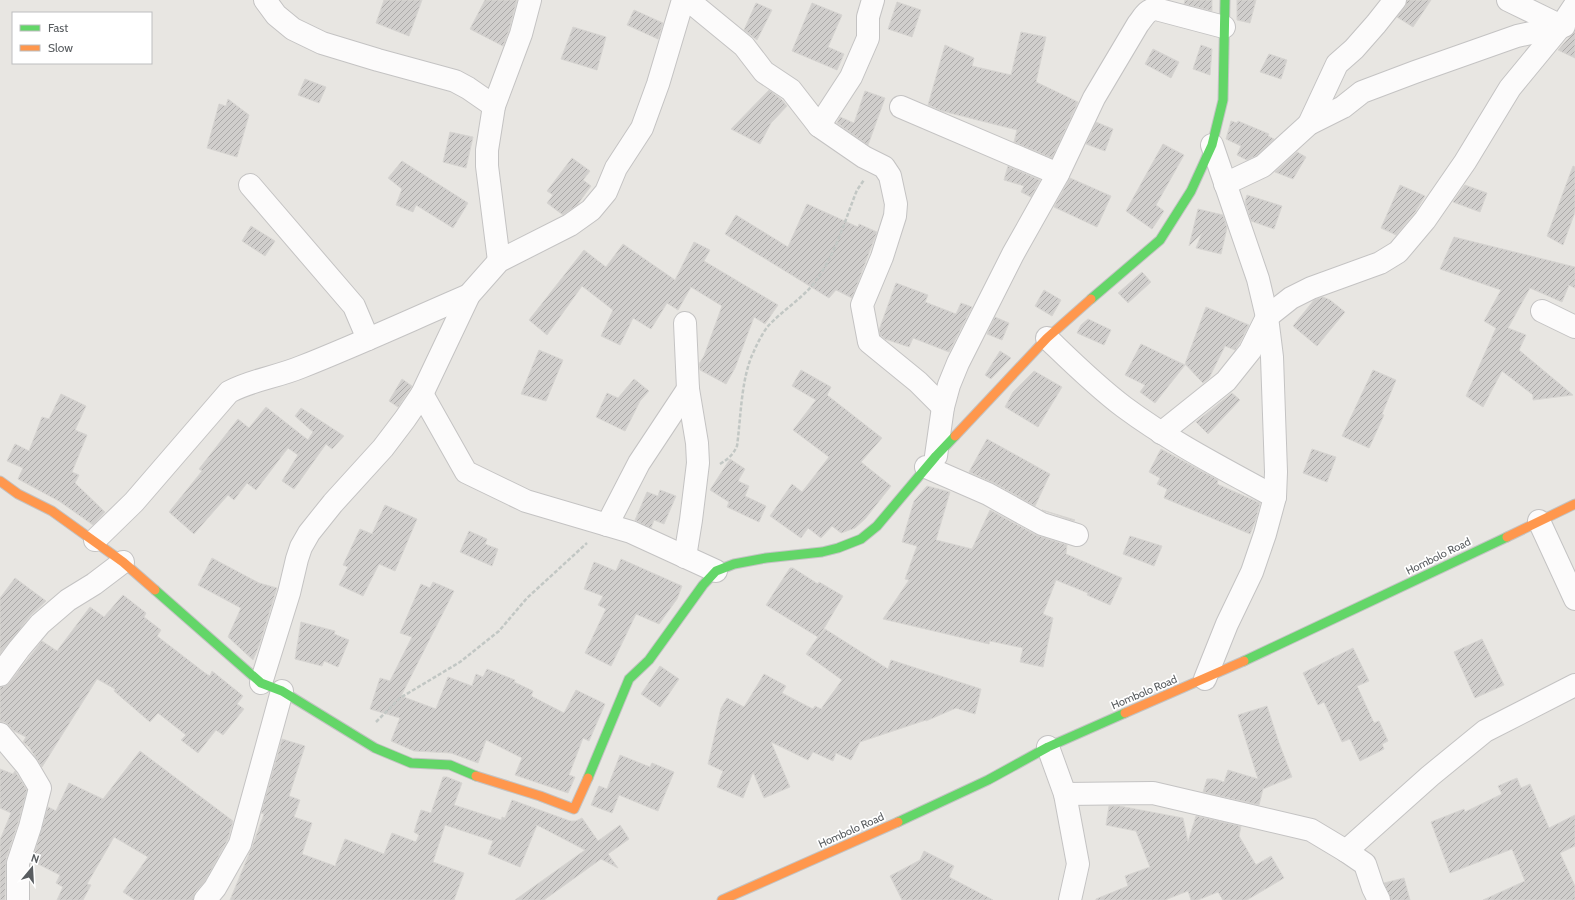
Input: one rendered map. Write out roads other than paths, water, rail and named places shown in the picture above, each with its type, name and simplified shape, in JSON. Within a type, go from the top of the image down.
[{"type":"street","points":[[265,0],[276,15],[293,29],[322,43],[455,81],[494,106]]},
{"type":"street","points":[[499,261],[486,150],[494,106],[521,34],[530,0]]},
{"type":"street","points":[[260,683],[289,593],[301,547],[333,503],[383,448],[422,394],[469,295],[499,261],[570,224],[591,210],[606,192],[616,168],[642,128],[658,84],[683,0]]},
{"type":"street","points":[[688,0],[744,46],[764,72],[791,90],[819,126],[864,157],[884,167],[890,176],[896,204],[895,216],[889,236],[862,305],[869,342],[918,382],[943,407]]},
{"type":"street","points":[[819,126],[851,77],[868,38],[868,17],[873,0]]},
{"type":"street","points":[[0,481],[18,494],[52,511],[124,562],[260,683],[282,691],[358,739],[375,748],[412,763],[450,765],[477,776],[540,796],[574,809],[580,798],[629,679],[649,660],[686,607],[716,571],[734,564],[766,558],[822,552],[838,548],[861,539],[876,526],[931,461],[1047,338],[1160,240],[1191,191],[1212,146],[1223,100],[1225,0]]},
{"type":"street","points":[[1309,124],[1337,64],[1354,49],[1395,0]]},
{"type":"street","points":[[1508,0],[1568,27]]},
{"type":"street","points":[[1161,433],[1226,381],[1250,352],[1267,317],[1291,298],[1311,288],[1380,262],[1398,252],[1426,220],[1510,88],[1568,27],[1575,5]]},
{"type":"street","points":[[931,461],[949,386],[962,356],[1013,254],[1058,174],[1094,98],[1146,13],[1152,9],[1156,9],[1224,27]]},
{"type":"street","points":[[1225,184],[1263,166],[1309,124],[1343,107],[1362,92],[1517,36],[1568,27]]},
{"type":"street","points":[[901,107],[1058,174]]},
{"type":"street","points":[[1205,679],[1227,624],[1252,572],[1265,534],[1275,497],[1276,472],[1272,357],[1267,317],[1258,279],[1212,146]]},
{"type":"street","points":[[250,185],[354,306],[368,339]]},
{"type":"street","points":[[95,540],[139,496],[229,392],[238,387],[295,370],[469,295]]},
{"type":"street","points":[[1542,310],[1575,327]]},
{"type":"street","points":[[685,323],[688,389],[696,443],[697,473],[685,557]]},
{"type":"street","points":[[1047,338],[1090,380],[1124,408],[1161,433],[1275,497]]},
{"type":"street","points":[[607,525],[639,463],[688,389]]},
{"type":"street","points":[[422,394],[466,472],[526,501],[631,532],[716,571]]},
{"type":"street","points":[[931,461],[1042,524],[1077,536]]},
{"type":"street","name":"Hombolo Road","points":[[722,900],[883,829],[988,780],[1048,747],[1205,679],[1354,610],[1575,504]]},
{"type":"street","points":[[1539,521],[1575,599]]},
{"type":"street","points":[[0,675],[40,624],[68,600],[94,584],[124,562]]},
{"type":"street","points":[[1346,851],[1430,776],[1485,731],[1575,685]]},
{"type":"street","points":[[205,900],[215,888],[240,844],[282,691]]},
{"type":"street","points":[[0,734],[27,766],[40,788],[18,863],[18,900]]},
{"type":"street","points":[[1048,747],[1064,794],[1078,864],[1070,900]]},
{"type":"street","points":[[1064,794],[1154,793],[1311,830],[1365,864],[1373,888],[1379,900]]}]
